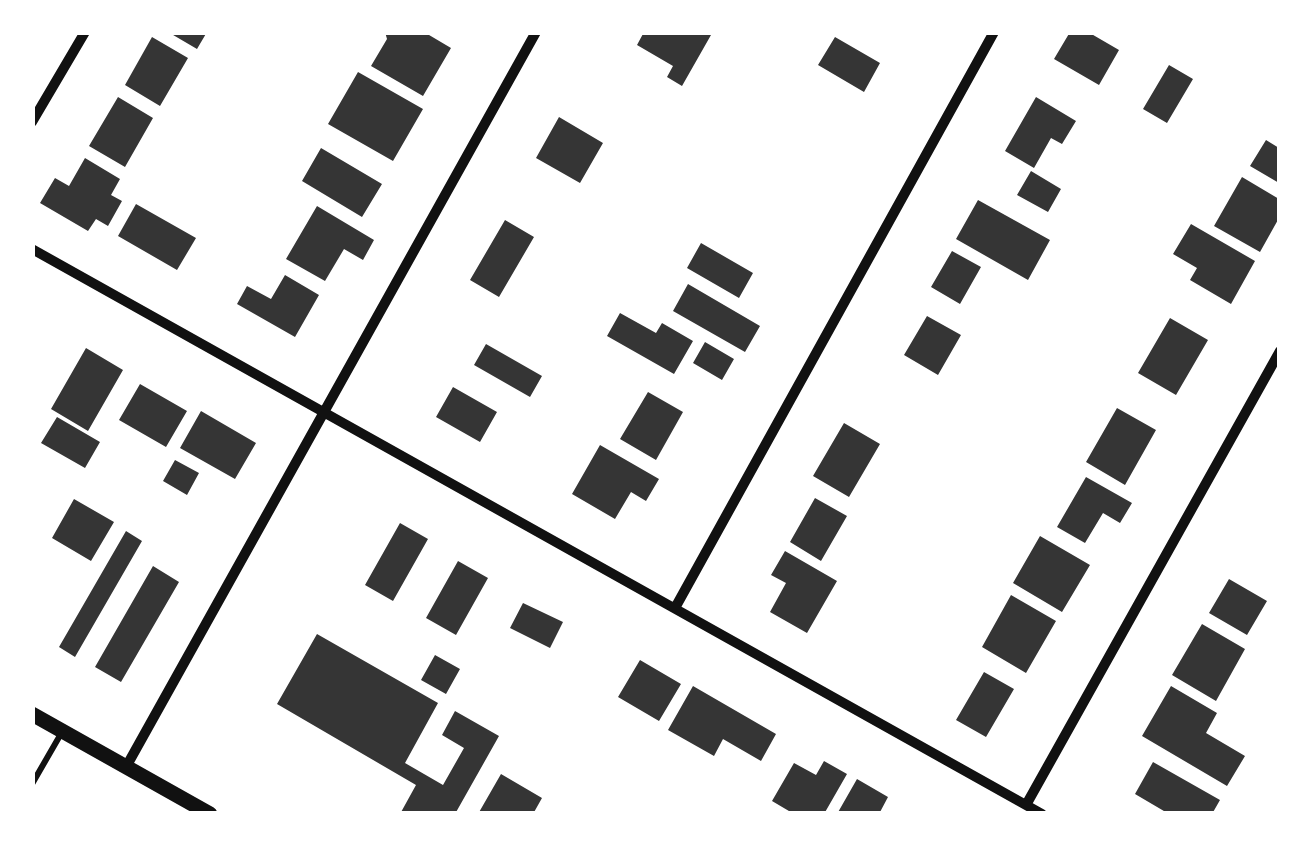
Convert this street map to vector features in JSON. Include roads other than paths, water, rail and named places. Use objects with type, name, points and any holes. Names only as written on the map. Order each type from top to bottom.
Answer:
[{"type":"street","points":[[32,122],[84,32]]},
{"type":"street","points":[[126,767],[536,32]]},
{"type":"street","points":[[674,608],[994,32]]},
{"type":"street","points":[[32,249],[1042,814]]},
{"type":"street","points":[[1026,805],[1280,352]]},
{"type":"street","points":[[32,714],[210,814]]},
{"type":"lane","points":[[32,784],[62,731]]}]
